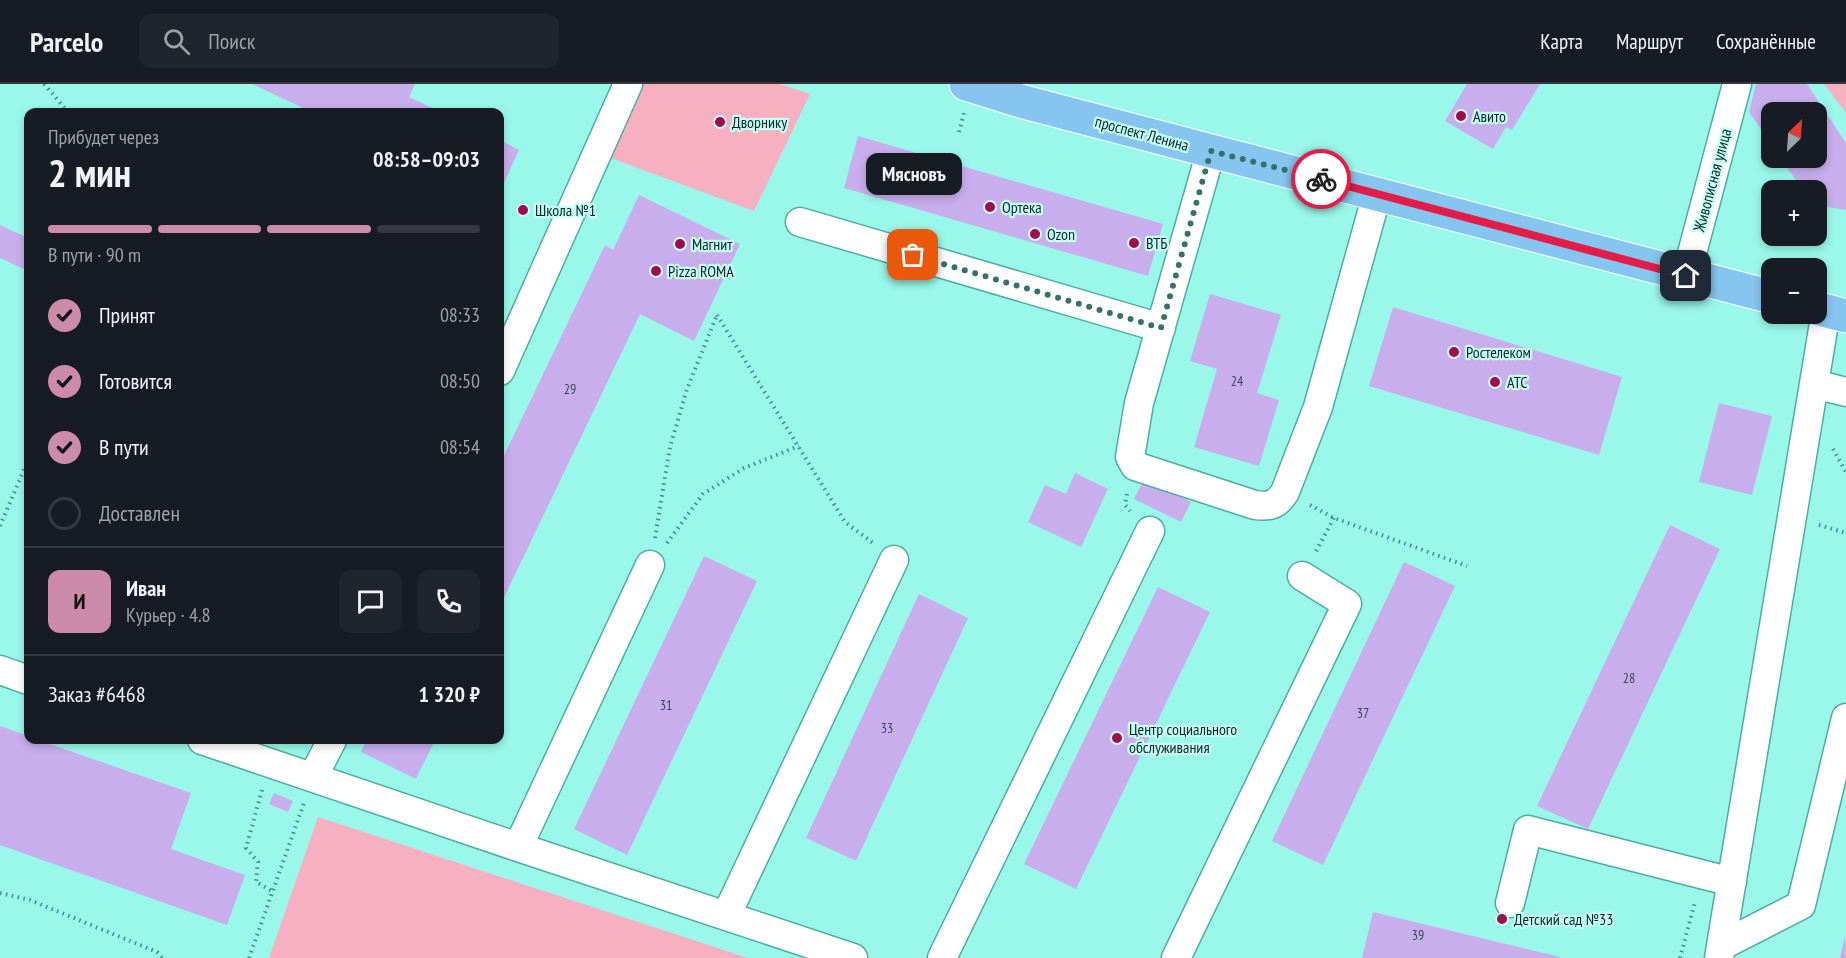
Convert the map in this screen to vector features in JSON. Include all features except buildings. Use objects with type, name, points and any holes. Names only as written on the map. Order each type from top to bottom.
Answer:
[{"type":"main road","name":"проспект Ленина","points":[[966,84],[1035,105],[1761,294]]},
{"type":"street","points":[[504,362],[628,84]]},
{"type":"street","name":"Живописная улица","points":[[1686,276],[1737,84]]},
{"type":"street","points":[[1211,151],[1139,403],[1130,457],[1135,466],[1255,505],[1266,506],[1280,501],[1286,492],[1318,407],[1377,194]]},
{"type":"street","points":[[800,222],[1161,328]]},
{"type":"street","points":[[1720,952],[1814,384],[1830,311]]},
{"type":"street","points":[[1814,384],[1846,392]]},
{"type":"street","points":[[942,958],[1150,531]]},
{"type":"street","points":[[726,916],[894,560]]},
{"type":"street","points":[[518,847],[650,565]]},
{"type":"street","points":[[1176,958],[1347,604],[1302,576]]},
{"type":"street","points":[[0,670],[24,679]]},
{"type":"street","points":[[1720,952],[1801,905],[1846,718]]},
{"type":"street","points":[[213,744],[853,958]]},
{"type":"street","points":[[313,777],[330,744]]},
{"type":"street","points":[[1510,903],[1528,830],[1732,882]]},
{"type":"path","points":[[44,84],[65,108]]},
{"type":"path","points":[[650,565],[670,447],[687,389],[717,315],[845,522],[894,560]]},
{"type":"path","points":[[650,565],[703,494],[744,468],[799,446]]},
{"type":"path","points":[[1135,466],[1125,505],[1150,531]]},
{"type":"path","points":[[0,526],[24,469]]},
{"type":"path","points":[[1286,492],[1334,518],[1467,566]]},
{"type":"path","points":[[1302,576],[1334,518]]},
{"type":"path","points":[[270,763],[246,848],[258,862],[256,882],[272,891]]},
{"type":"path","points":[[249,958],[313,777]]},
{"type":"path","points":[[0,893],[40,904],[157,952],[162,958]]},
{"type":"shaded area","points":[[638,84],[780,84],[810,94],[754,211],[605,156]]},
{"type":"shaded area","points":[[1824,84],[1846,84],[1846,113]]},
{"type":"shaded area","points":[[318,817],[748,958],[269,958]]},
{"type":"way so far","points":[[913,255],[1161,328],[1211,151],[1321,179]]},
{"type":"place","name":"Авито","points":[[1461,116]]},
{"type":"place","name":"Дворнику","points":[[720,122]]},
{"type":"place","name":"Ортека","points":[[990,207]]},
{"type":"place","name":"Школа №1","points":[[523,210]]},
{"type":"place","name":"Ozon","points":[[1035,234]]},
{"type":"place","name":"ВТБ","points":[[1134,243]]},
{"type":"place","name":"Магнит","points":[[680,244]]},
{"type":"place","name":"Мясновъ","points":[[913,255]]},
{"type":"place","name":"Pizza ROMA","points":[[656,271]]},
{"type":"place","name":"Ростелеком","points":[[1454,352]]},
{"type":"place","name":"АТС","points":[[1495,382]]},
{"type":"place","name":"Центр социального обслуживания","points":[[1117,738]]},
{"type":"place","name":"Детский сад №33","points":[[1502,919]]},
{"type":"route","points":[[1321,179],[1686,276]]}]
